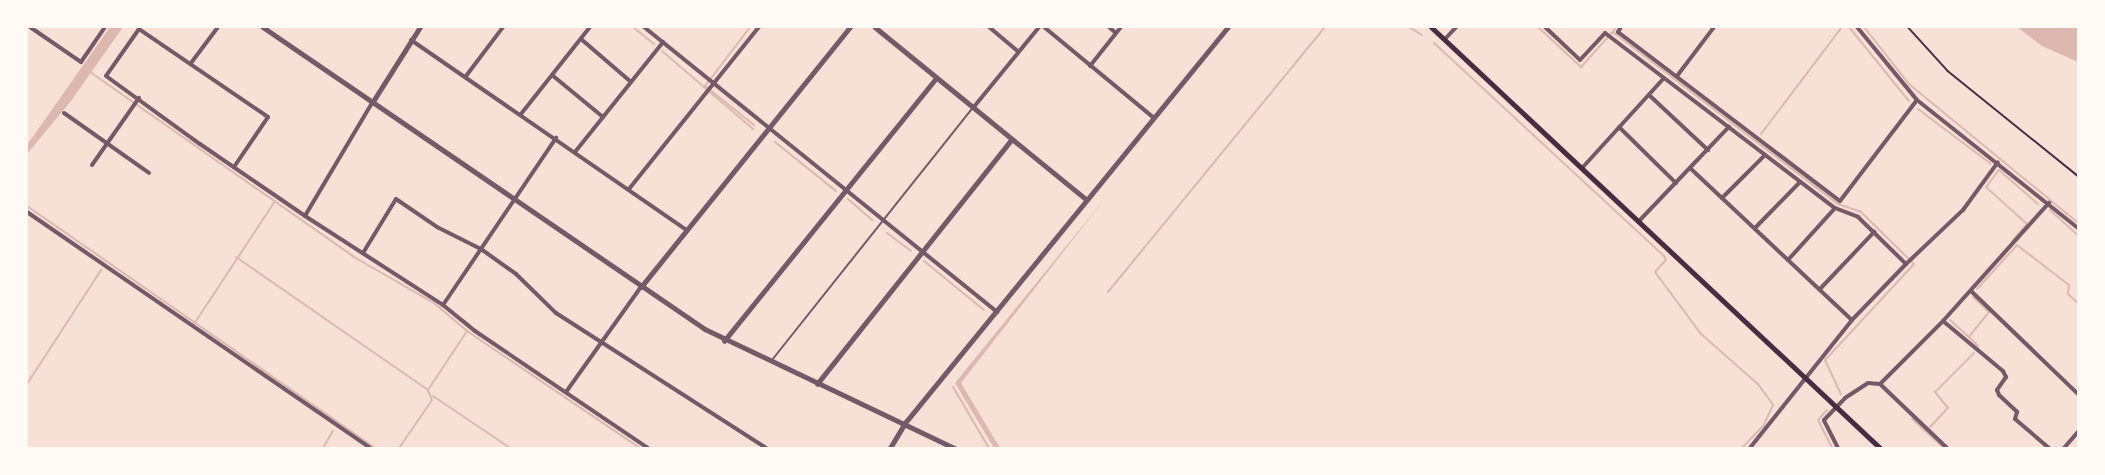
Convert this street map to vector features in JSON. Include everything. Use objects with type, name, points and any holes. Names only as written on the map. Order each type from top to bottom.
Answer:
[{"type":"main road","points":[[1431,27],[1640,220],[1880,448]]},
{"type":"street","points":[[30,27],[81,62],[105,27]]},
{"type":"street","points":[[191,63],[218,27]]},
{"type":"street","points":[[263,27],[372,104],[724,341],[956,448]]},
{"type":"street","points":[[304,216],[420,27]]},
{"type":"street","points":[[466,76],[503,27]]},
{"type":"street","points":[[521,114],[590,27]]},
{"type":"street","points":[[644,27],[997,312]]},
{"type":"street","points":[[629,189],[759,27]]},
{"type":"street","points":[[566,392],[641,287],[850,27]]},
{"type":"street","points":[[875,27],[1086,199]]},
{"type":"street","points":[[989,27],[1018,51]]},
{"type":"street","points":[[996,33],[1000,27]]},
{"type":"street","points":[[770,362],[1039,27]]},
{"type":"street","points":[[1044,27],[1154,118]]},
{"type":"street","points":[[1109,27],[1116,33]]},
{"type":"street","points":[[1090,66],[1121,27]]},
{"type":"street","points":[[890,448],[906,423],[1228,27]]},
{"type":"street","points":[[1445,39],[1456,27]]},
{"type":"street","points":[[1545,27],[1580,60],[1605,33],[1835,208],[1858,217],[1906,264]]},
{"type":"street","points":[[1621,27],[1618,32],[1840,201],[1917,100]]},
{"type":"street","points":[[1677,76],[1714,27]]},
{"type":"street","points":[[1857,27],[1917,100],[1998,162],[2078,228]]},
{"type":"street","points":[[234,167],[268,117],[139,28],[106,76],[234,167],[304,216],[443,304],[475,332],[648,448]]},
{"type":"street","points":[[581,39],[631,82]]},
{"type":"street","points":[[411,40],[686,230]]},
{"type":"street","points":[[575,152],[663,42]]},
{"type":"street","points":[[552,75],[603,117]]},
{"type":"street","points":[[724,341],[936,78]]},
{"type":"street","points":[[1583,167],[1664,78]]},
{"type":"street","points":[[1649,94],[1708,150]]},
{"type":"street","points":[[92,165],[138,99]]},
{"type":"street","points":[[64,114],[149,173]]},
{"type":"street","points":[[1619,127],[1676,183]]},
{"type":"street","points":[[1640,220],[1729,127]]},
{"type":"street","points":[[443,304],[555,138]]},
{"type":"street","points":[[817,384],[1011,140]]},
{"type":"street","points":[[1722,198],[1765,155]]},
{"type":"street","points":[[1750,448],[1852,320],[1963,210],[1998,162]]},
{"type":"street","points":[[1690,168],[1852,320]]},
{"type":"street","points":[[1755,229],[1800,182]]},
{"type":"street","points":[[363,253],[396,199],[437,227],[481,249],[516,274],[556,313],[766,448]]},
{"type":"street","points":[[1880,384],[1943,321],[2049,203]]},
{"type":"street","points":[[1788,260],[1835,208]]},
{"type":"street","points":[[27,212],[370,448]]},
{"type":"street","points":[[1820,289],[1874,232]]},
{"type":"street","points":[[1971,291],[2078,394]]},
{"type":"street","points":[[1943,321],[2003,371],[2006,377],[1997,390],[1999,395],[2017,412],[2015,419],[2049,448]]},
{"type":"street","points":[[1838,448],[1824,420],[1868,383],[1880,384],[1947,448]]},
{"type":"street","points":[[2064,448],[2078,432]]},
{"type":"path","points":[[1908,27],[1948,71],[2078,176]]},
{"type":"shaded area","points":[[110,27],[123,27],[71,101],[27,154],[27,145]]},
{"type":"shaded area","points":[[2017,27],[2078,27],[2078,62],[2042,46]]},
{"type":"shaded area","points":[[1107,196],[961,383],[1000,448],[994,448],[955,383]]},
{"type":"waterway","points":[[633,27],[654,44]]},
{"type":"waterway","points":[[750,27],[705,86],[754,125]]},
{"type":"waterway","points":[[1108,292],[1325,27]]},
{"type":"waterway","points":[[1409,27],[1422,35]]},
{"type":"waterway","points":[[1538,27],[1581,67],[1617,27]]},
{"type":"waterway","points":[[1761,134],[1842,27]]},
{"type":"waterway","points":[[1849,27],[1909,101]]},
{"type":"waterway","points":[[1864,27],[1909,84],[2078,223]]},
{"type":"waterway","points":[[1613,32],[1838,204],[1861,212],[1914,264],[1825,360],[1841,395]]},
{"type":"waterway","points":[[1434,43],[1664,256],[1666,260],[1655,272],[1701,334],[1758,384],[1773,405],[1763,426],[1742,448]]},
{"type":"waterway","points":[[662,51],[753,129]]},
{"type":"waterway","points":[[90,72],[354,257],[434,303],[467,331],[640,448]]},
{"type":"waterway","points":[[1918,109],[1991,164]]},
{"type":"waterway","points":[[775,142],[836,191]]},
{"type":"waterway","points":[[2012,241],[2027,224],[1986,187],[1999,170],[2038,204]]},
{"type":"waterway","points":[[848,199],[872,220]]},
{"type":"waterway","points":[[194,324],[275,201]]},
{"type":"waterway","points":[[27,206],[375,448]]},
{"type":"waterway","points":[[2050,210],[2078,235]]},
{"type":"waterway","points":[[887,233],[911,251]]},
{"type":"waterway","points":[[1977,289],[2017,245],[2069,285],[2068,294],[2078,303]]},
{"type":"waterway","points":[[236,257],[428,390]]},
{"type":"waterway","points":[[924,261],[984,310]]},
{"type":"waterway","points":[[27,384],[101,270]]},
{"type":"waterway","points":[[1973,297],[1989,312],[1969,337],[1978,346]]},
{"type":"waterway","points":[[1950,320],[1969,337]]},
{"type":"waterway","points":[[399,448],[432,400],[428,390],[467,331]]},
{"type":"waterway","points":[[1930,427],[1948,408],[1935,392],[1974,353]]},
{"type":"waterway","points":[[953,387],[989,448]]},
{"type":"waterway","points":[[433,396],[510,448]]},
{"type":"waterway","points":[[1827,410],[1818,420],[1832,448]]},
{"type":"waterway","points":[[1912,419],[1944,448]]},
{"type":"waterway","points":[[323,448],[333,431]]}]
